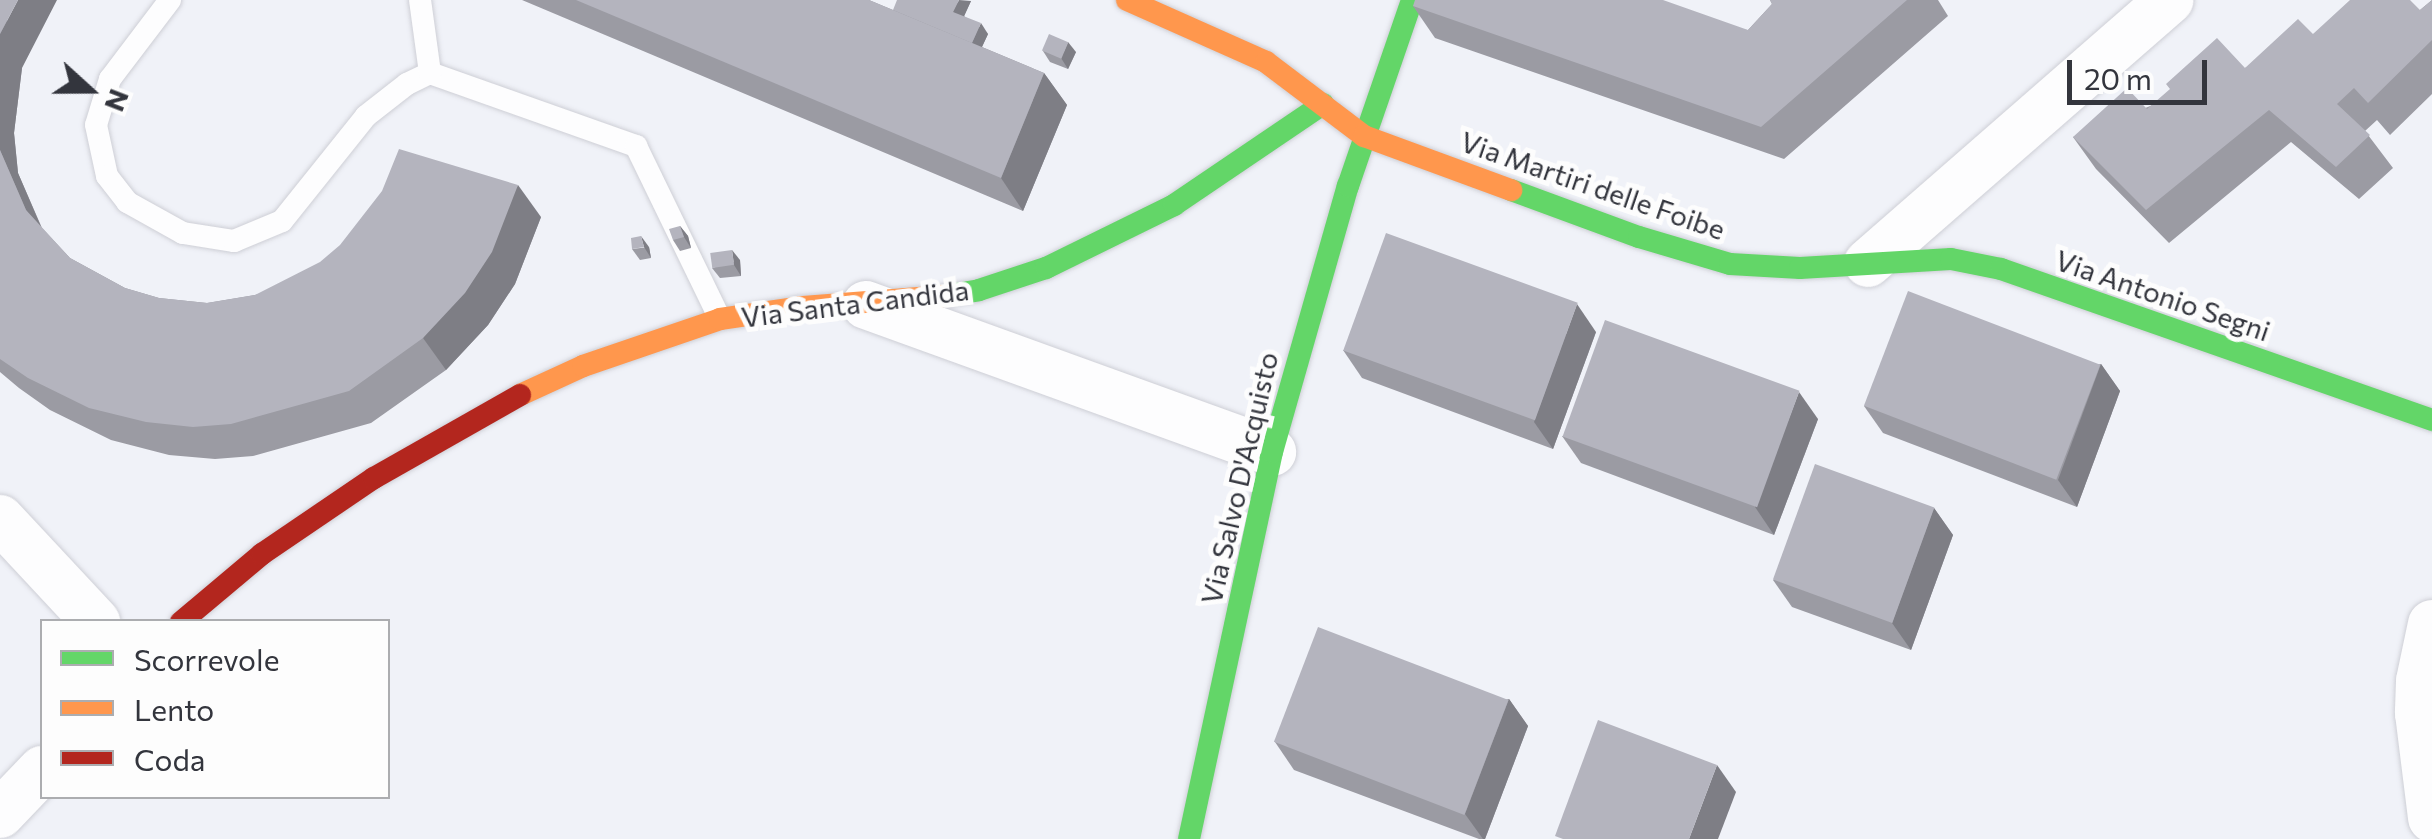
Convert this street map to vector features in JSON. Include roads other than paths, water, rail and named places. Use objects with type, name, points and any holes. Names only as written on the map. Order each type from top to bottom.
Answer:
[{"type":"street","name":"Via Martiri delle Foibe","points":[[1127,0],[1266,62],[1364,136],[1639,236],[1730,264],[1800,268],[1868,263]]},
{"type":"street","name":"Via Salvo D'Acquisto","points":[[1190,839],[1272,452],[1364,136],[1412,0]]},
{"type":"street","points":[[1868,263],[2170,0]]},
{"type":"street","name":"Via Santa Candida","points":[[185,619],[262,554],[488,410],[583,366],[720,319],[913,301],[980,290],[1046,268],[1174,205],[1323,104]]},
{"type":"street","name":"Via Antonio Segni","points":[[1868,263],[1951,259],[2001,270],[2432,420]]},
{"type":"street","points":[[862,303],[1272,452]]},
{"type":"street","points":[[0,519],[93,619]]},
{"type":"street","points":[[2432,624],[2420,681],[2419,713],[2432,818]]},
{"type":"street","points":[[0,814],[40,772]]},
{"type":"lane","points":[[170,0],[110,80],[96,125],[107,176],[127,202],[183,233],[234,241],[282,221],[366,116],[407,84],[430,72],[636,146],[720,319]]},
{"type":"lane","points":[[420,0],[430,72]]}]
